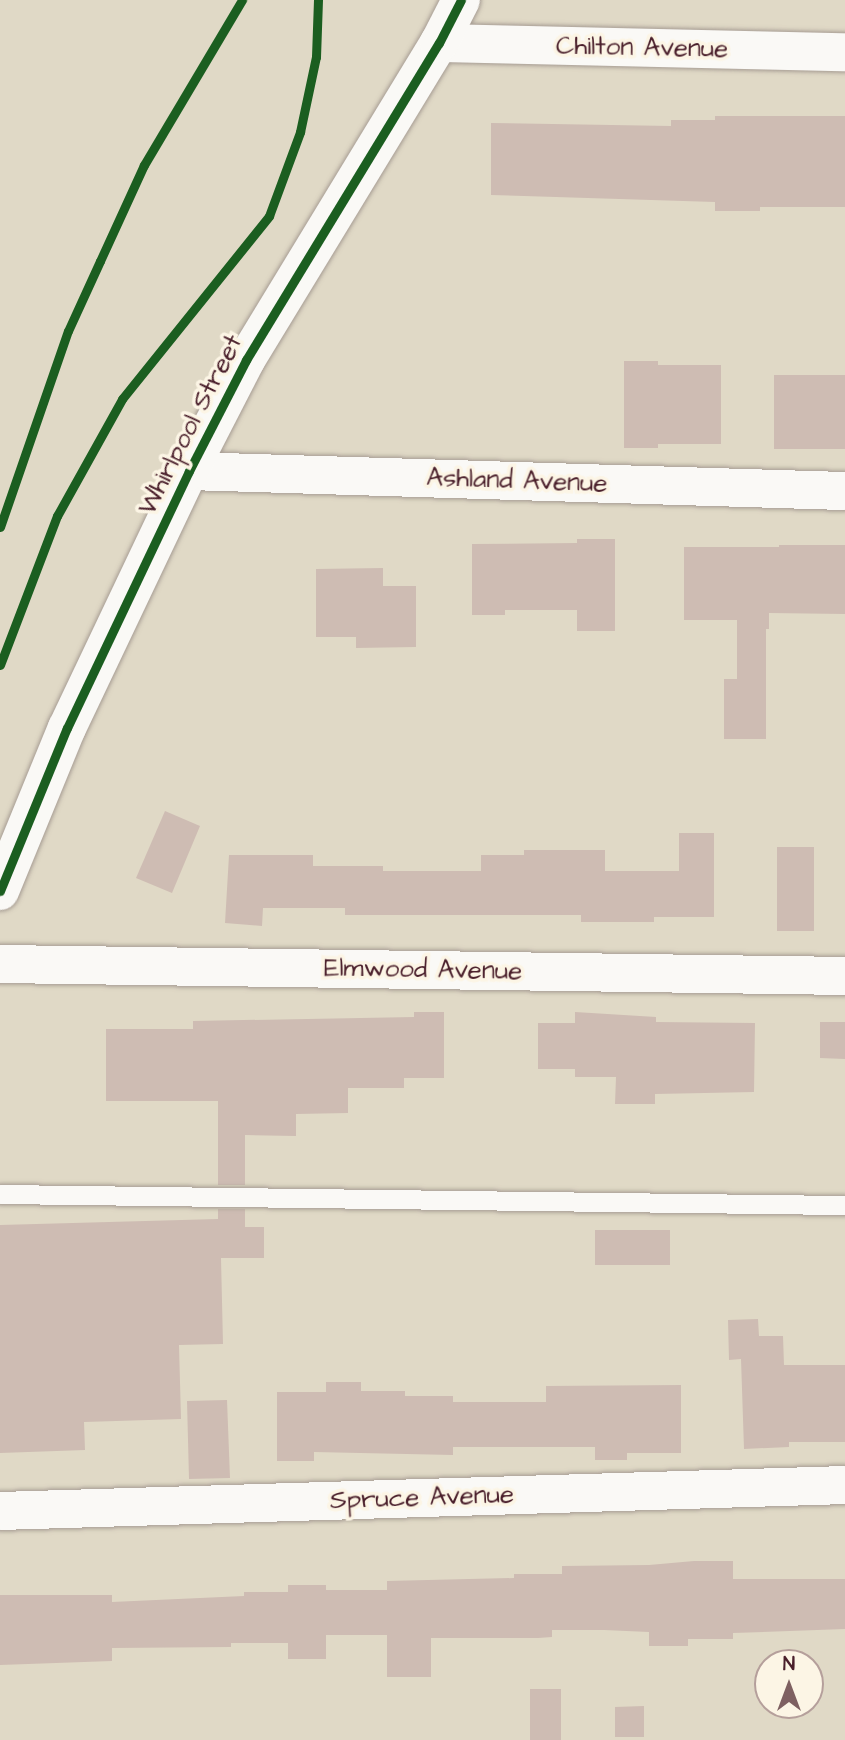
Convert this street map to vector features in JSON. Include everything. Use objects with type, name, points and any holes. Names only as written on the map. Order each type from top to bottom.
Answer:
[{"type":"street","name":"Whirlpool Street","points":[[0,891],[67,728],[189,471],[246,360],[439,43],[461,0]]},
{"type":"street","name":"Chilton Avenue","points":[[439,43],[845,52]]},
{"type":"street","name":"Ashland Avenue","points":[[189,471],[845,491]]},
{"type":"street","name":"Elmwood Avenue","points":[[0,964],[845,976]]},
{"type":"street","name":"Spruce Avenue","points":[[0,1511],[845,1485]]},
{"type":"lane","points":[[0,1194],[845,1205]]},
{"type":"building","points":[[715,116],[845,116],[845,207],[760,207],[760,211],[715,211],[715,202],[491,195],[491,123],[671,126],[671,120],[715,120]]},
{"type":"building","points":[[624,361],[658,361],[658,365],[721,365],[721,444],[658,444],[658,448],[624,448]]},
{"type":"building","points":[[774,375],[845,375],[845,449],[774,449]]},
{"type":"building","points":[[577,539],[615,539],[615,631],[577,631],[577,610],[505,610],[505,615],[472,615],[472,544],[577,543]]},
{"type":"building","points":[[845,545],[845,614],[769,613],[769,629],[766,629],[766,739],[724,739],[724,679],[737,679],[737,620],[684,620],[684,547]]},
{"type":"building","points":[[383,568],[383,586],[416,586],[416,647],[356,648],[356,637],[316,637],[316,569]]},
{"type":"building","points":[[165,811],[200,826],[172,893],[136,878]]},
{"type":"building","points":[[679,833],[714,833],[714,917],[654,917],[654,922],[581,922],[581,915],[345,915],[345,908],[263,908],[262,926],[225,923],[229,855],[313,855],[313,866],[383,866],[383,871],[481,871],[481,855],[524,855],[524,850],[605,850],[605,871],[679,871]]},
{"type":"building","points":[[777,847],[814,847],[814,931],[777,931]]},
{"type":"building","points":[[414,1012],[444,1012],[444,1078],[404,1078],[404,1088],[348,1088],[348,1113],[296,1114],[296,1136],[245,1135],[245,1185],[218,1185],[218,1101],[106,1101],[106,1029],[193,1029],[193,1021],[414,1017]]},
{"type":"building","points":[[575,1012],[656,1017],[656,1022],[755,1023],[754,1092],[655,1094],[655,1104],[615,1104],[616,1077],[575,1077],[575,1069],[538,1069],[538,1023],[575,1023]]},
{"type":"building","points":[[820,1022],[845,1022],[845,1059],[820,1058]]},
{"type":"building","points":[[218,1209],[245,1209],[245,1227],[264,1227],[264,1258],[221,1258],[223,1344],[179,1345],[181,1419],[84,1422],[85,1450],[0,1453],[0,1225],[218,1219]]},
{"type":"building","points":[[595,1230],[670,1230],[670,1265],[595,1265]]},
{"type":"building","points":[[758,1319],[759,1336],[783,1336],[784,1365],[845,1365],[845,1442],[789,1442],[789,1447],[744,1449],[741,1359],[729,1360],[728,1320]]},
{"type":"building","points":[[326,1382],[361,1382],[361,1391],[405,1391],[405,1396],[453,1396],[453,1402],[546,1402],[546,1386],[681,1385],[681,1453],[627,1453],[627,1460],[595,1460],[595,1447],[453,1447],[453,1455],[314,1452],[314,1461],[277,1461],[277,1392],[326,1392]]},
{"type":"building","points":[[227,1400],[230,1478],[189,1479],[187,1401]]},
{"type":"building","points":[[733,1561],[733,1579],[845,1579],[845,1629],[733,1633],[733,1639],[688,1639],[688,1646],[649,1646],[649,1632],[604,1630],[552,1630],[552,1637],[538,1638],[431,1638],[431,1677],[387,1677],[387,1635],[326,1635],[326,1659],[288,1659],[288,1643],[231,1643],[231,1647],[112,1648],[112,1661],[0,1665],[0,1595],[112,1595],[112,1602],[244,1596],[244,1592],[288,1592],[288,1585],[326,1585],[326,1590],[387,1590],[387,1581],[514,1578],[514,1574],[562,1574],[562,1566],[649,1565]]},
{"type":"building","points":[[530,1689],[561,1689],[561,1740],[530,1740]]},
{"type":"building","points":[[644,1706],[644,1737],[615,1737],[615,1707]]},
{"type":"cycle path","points":[[0,527],[68,331],[144,165],[242,0]]},
{"type":"cycle path","points":[[0,665],[57,516],[122,399],[269,216],[300,132],[316,57],[318,0]]},
{"type":"cycle path","points":[[0,891],[67,728],[189,471],[246,360],[439,43],[461,0]]}]
